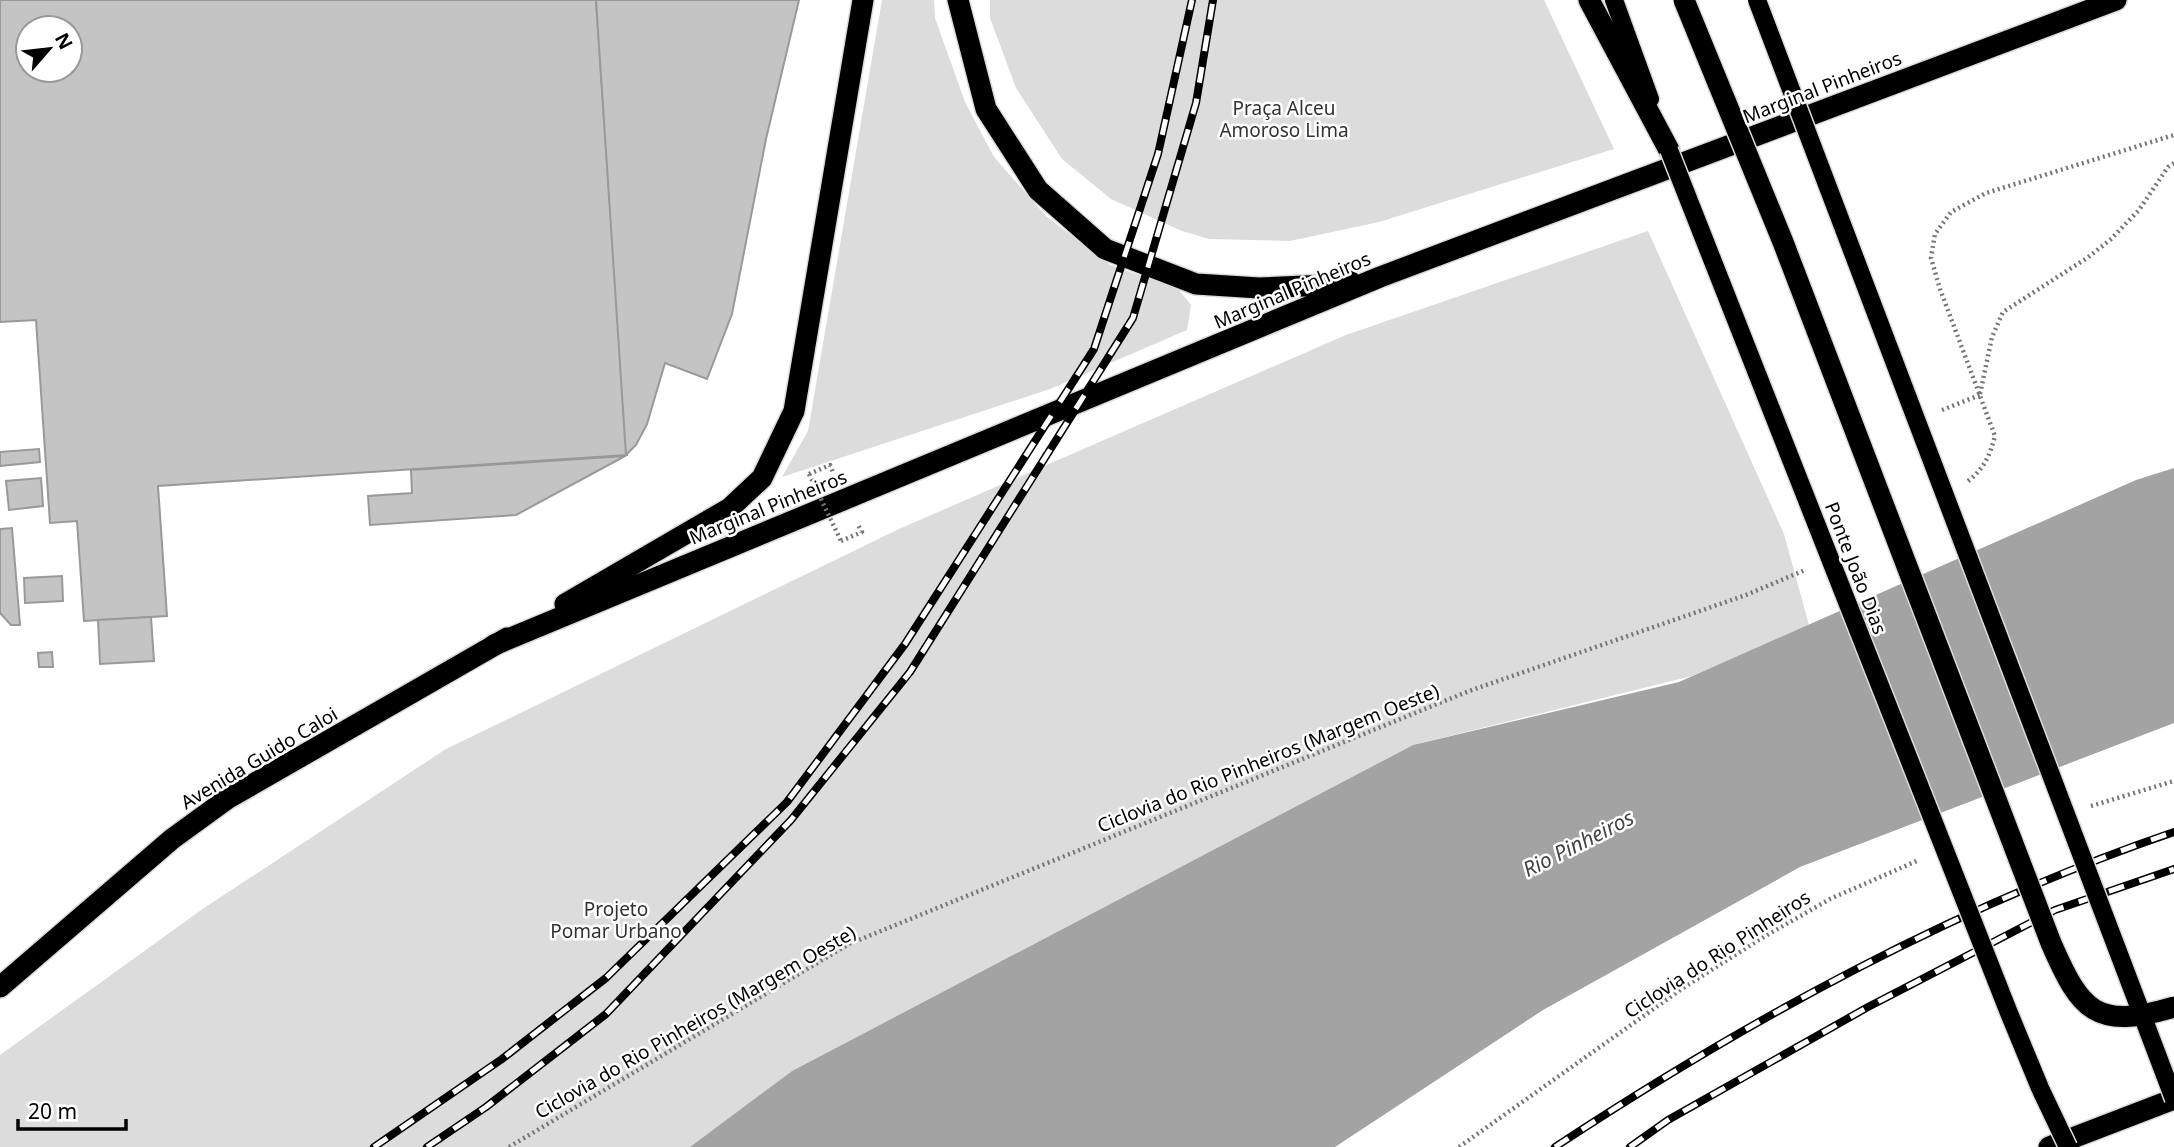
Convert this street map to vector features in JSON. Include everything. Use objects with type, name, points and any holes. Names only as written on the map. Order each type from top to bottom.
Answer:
[{"type":"highway","points":[[494,645],[730,508],[762,478],[794,411],[863,0]]},
{"type":"highway","points":[[958,0],[986,109],[1038,190],[1105,249],[1196,284],[1259,288],[1327,285],[1380,277]]},
{"type":"highway","points":[[1684,0],[1788,255],[2050,943],[2065,975],[2080,999],[2092,1009],[2113,1017],[2147,1015],[2174,1007]]},
{"type":"highway","name":"Marginal Pinheiros","points":[[494,645],[1380,277],[2094,6],[2116,0]]},
{"type":"highway","points":[[1594,10],[1669,150]]},
{"type":"highway","name":"Avenida Guido Caloi","points":[[0,987],[172,839],[227,799],[494,645]]},
{"type":"highway","points":[[2049,1147],[2174,1099]]},
{"type":"main road","name":"Ponte João Dias","points":[[1614,0],[1669,150],[2009,1013],[2068,1147]]},
{"type":"main road","points":[[1757,0],[2174,1099]]},
{"type":"path","points":[[1959,489],[1977,474],[1989,457],[1995,436],[1940,289],[1931,258],[1935,234],[1951,212],[1986,193],[2174,135]]},
{"type":"path","points":[[1980,395],[1992,337],[2003,312],[2027,299],[2110,240],[2139,210],[2168,167],[2174,163]]},
{"type":"path","points":[[830,465],[809,474],[841,541],[862,532]]},
{"type":"path","name":"Ciclovia do Rio Pinheiros (Margem Oeste)","points":[[509,1147],[849,944],[1469,691],[1746,595],[1810,568]]},
{"type":"path","points":[[2083,808],[2174,781]]},
{"type":"path","name":"Ciclovia do Rio Pinheiros","points":[[1459,1147],[1683,988],[1762,938],[1830,899],[1931,855]]},
{"type":"green space","points":[[882,0],[934,0],[935,18],[965,102],[994,157],[1046,216],[1110,265],[1178,289],[1191,305],[1187,330],[1050,389],[782,477],[808,431]]},
{"type":"green space","name":"Praça Alceu Amoroso Lima","points":[[990,0],[1544,0],[1614,149],[1379,222],[1290,241],[1209,239],[1182,231],[1111,199],[1062,159],[1016,88],[990,18]]},
{"type":"green space","name":"Projeto Pomar Urbano","points":[[1648,231],[1784,534],[1809,625],[1692,676],[1413,745],[792,1071],[690,1147],[0,1147],[0,1055],[204,908],[446,749],[899,529],[1346,335]]},
{"type":"water","name":"Rio Pinheiros","points":[[2174,468],[2174,723],[1800,867],[1543,1010],[1335,1147],[690,1147],[792,1071],[1413,745],[1679,682],[2136,480]]},
{"type":"building","points":[[0,0],[596,0],[627,455],[158,486],[167,616],[84,621],[77,521],[50,523],[36,320],[0,322]]},
{"type":"building","points":[[596,0],[799,0],[766,139],[732,314],[707,379],[665,363],[647,424],[636,445],[626,455]]},
{"type":"building","points":[[39,449],[40,462],[0,466],[0,452]]},
{"type":"building","points":[[625,456],[516,515],[370,525],[368,496],[412,493],[411,470]]},
{"type":"building","points":[[41,478],[43,506],[9,510],[6,481]]},
{"type":"building","points":[[12,528],[20,625],[11,625],[0,613],[0,529]]},
{"type":"building","points":[[62,576],[63,601],[25,603],[24,578]]},
{"type":"building","points":[[151,617],[154,661],[100,664],[98,620]]},
{"type":"building","points":[[52,652],[53,667],[39,667],[38,653]]},
{"type":"railway","points":[[374,1147],[502,1059],[606,978],[787,802],[905,644],[1094,349],[1158,154],[1192,0]]},
{"type":"railway","points":[[427,1147],[486,1107],[606,1014],[791,820],[910,672],[1133,318],[1196,103],[1213,0]]},
{"type":"railway","points":[[1555,1147],[1702,1055],[1854,970],[2012,895],[2174,832]]},
{"type":"railway","points":[[1630,1147],[1668,1120],[1868,1007],[2055,910],[2174,869]]}]
